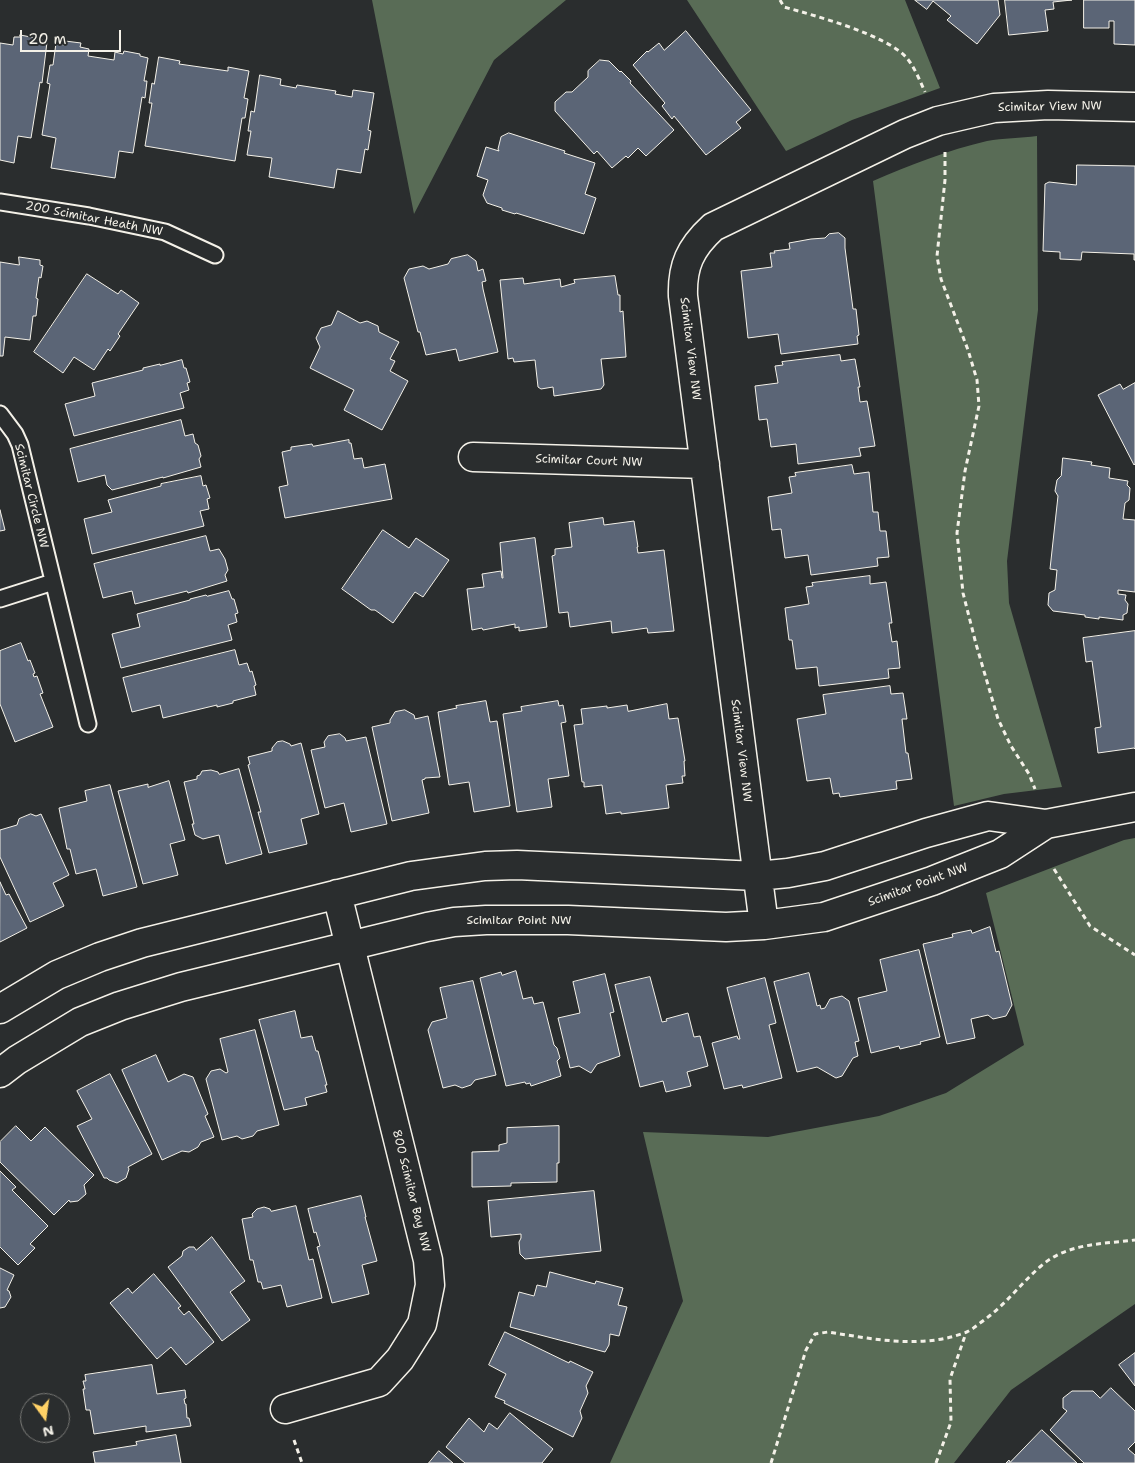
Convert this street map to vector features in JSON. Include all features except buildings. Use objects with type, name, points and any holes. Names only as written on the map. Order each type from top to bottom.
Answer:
[{"type":"street","name":"Scimitar View NW","points":[[764,925],[682,296],[682,281],[686,264],[694,248],[713,226],[905,134],[938,121],[994,108],[1048,105],[1135,107]]},
{"type":"street","name":"Scimitar Court NW","points":[[473,456],[705,464]]},
{"type":"street","name":"Scimitar Point NW","points":[[0,1009],[57,975],[100,957],[142,943],[411,876],[486,866],[518,865],[757,876],[788,873],[825,866],[926,833],[988,816],[1046,824],[1135,807]]},
{"type":"street","name":"Scimitar Point NW","points":[[0,1073],[17,1060],[80,1022],[120,1006],[181,987],[427,927],[454,922],[568,920],[726,927],[764,925],[824,917],[932,881],[1000,854],[1046,824]]},
{"type":"street","name":"800 Scimitar Bay NW","points":[[285,1409],[379,1382],[400,1359],[422,1324],[430,1285],[428,1260],[337,894]]},
{"type":"lane","name":"200 Scimitar Heath NW","points":[[0,202],[89,216],[165,232],[215,255]]},
{"type":"lane","name":"Scimitar Circle NW","points":[[0,414],[15,434],[20,445],[88,724]]},
{"type":"lane","points":[[0,600],[53,582]]},
{"type":"path","points":[[780,0],[784,7],[885,42],[907,58],[925,92]]},
{"type":"path","points":[[945,152],[945,180],[937,256],[941,279],[968,350],[977,380],[979,406],[965,471],[957,533],[963,593],[998,719],[1011,746],[1029,774],[1034,789]]},
{"type":"path","points":[[1054,869],[1090,926],[1135,955]]},
{"type":"path","points":[[771,1463],[806,1350],[815,1334],[828,1332],[911,1342],[945,1339],[966,1333],[997,1312],[1042,1265],[1061,1253],[1080,1246],[1135,1240]]},
{"type":"path","points":[[936,1463],[951,1422],[950,1380],[966,1333]]},
{"type":"green space","points":[[372,0],[566,0],[494,60],[414,214]]},
{"type":"green space","points":[[687,0],[905,0],[940,88],[852,120],[786,151]]},
{"type":"green space","points":[[1037,136],[1038,310],[1007,561],[1009,603],[1062,787],[1004,794],[954,806],[873,181],[929,158],[972,145],[993,140]]},
{"type":"green space","points":[[1135,838],[1135,1304],[1011,1390],[954,1463],[610,1463],[683,1301],[643,1132],[768,1137],[879,1116],[946,1093],[1024,1045],[986,893],[1124,840]]}]
